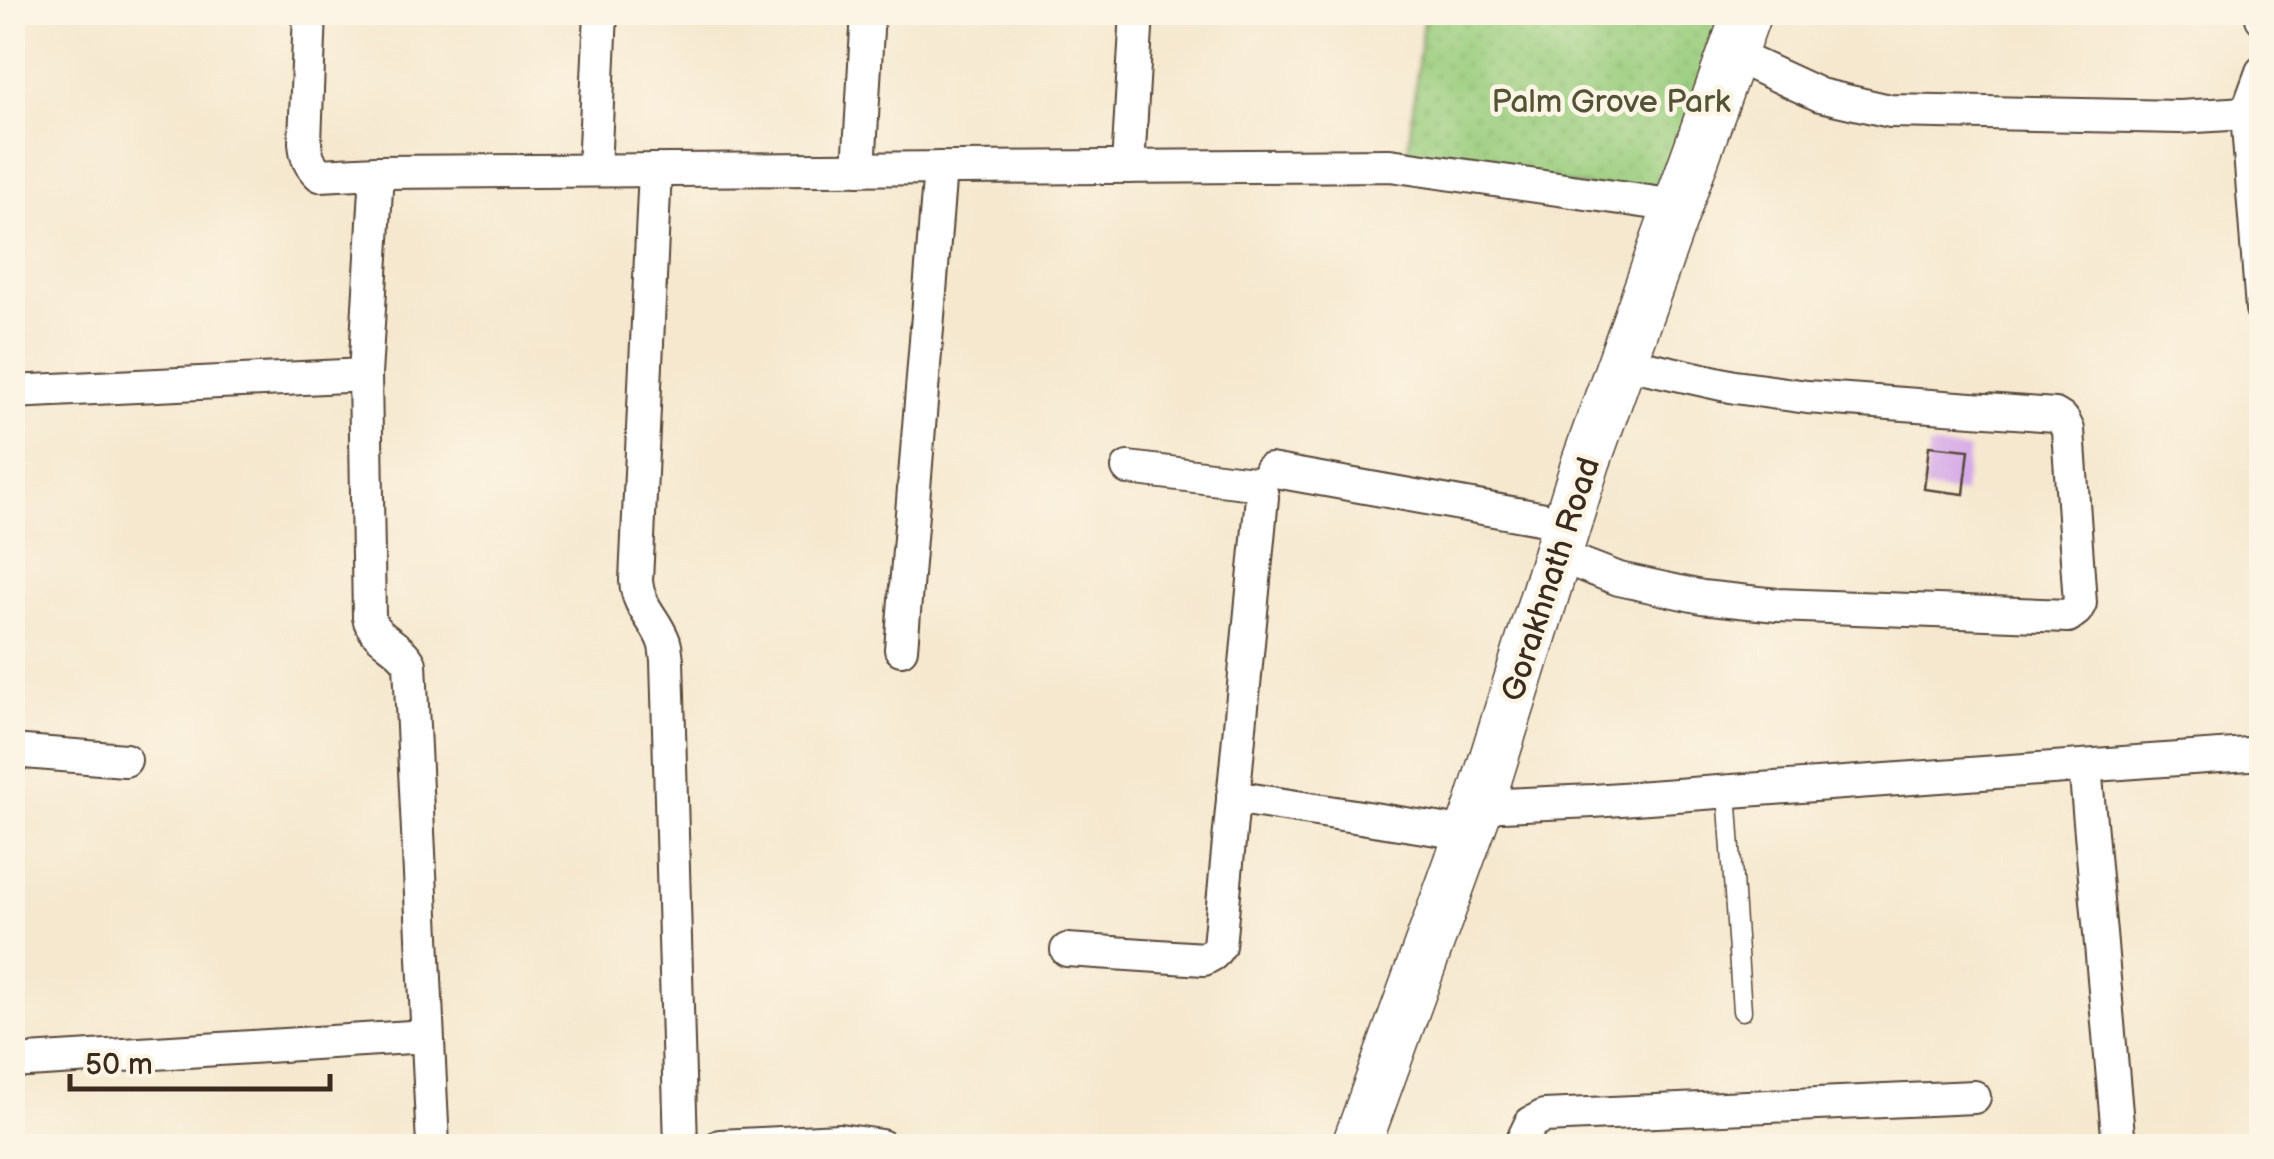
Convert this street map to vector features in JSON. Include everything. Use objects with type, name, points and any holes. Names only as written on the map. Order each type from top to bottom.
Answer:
[{"type":"main road","name":"Gorakhnath Road","points":[[1356,1146],[1474,820],[1562,539],[1739,34]]},
{"type":"street","points":[[310,12],[304,142],[306,155],[320,175],[1390,165],[1677,206]]},
{"type":"street","points":[[594,170],[601,12]]},
{"type":"street","points":[[859,168],[868,12]]},
{"type":"street","points":[[1128,167],[1136,12]]},
{"type":"street","points":[[1739,34],[1820,95],[1890,111],[2180,117],[2254,112]]},
{"type":"street","points":[[2262,72],[2254,112],[2262,309]]},
{"type":"street","points":[[900,649],[940,168]]},
{"type":"street","points":[[655,170],[636,581],[642,608],[664,640],[667,660],[681,1146]]},
{"type":"street","points":[[377,172],[365,375],[369,617],[375,632],[402,652],[410,664],[432,1146]]},
{"type":"street","points":[[1270,470],[1562,539],[1619,578],[1702,598],[2068,616],[2080,603],[2068,430],[2055,415],[1807,397],[1622,362]]},
{"type":"street","points":[[12,392],[365,375]]},
{"type":"street","points":[[1067,950],[1204,959],[1219,946],[1262,497],[1260,488],[1253,483],[1128,468]]},
{"type":"street","points":[[12,751],[125,760]]},
{"type":"street","points":[[1233,797],[1474,820],[1727,792],[2262,754]]},
{"type":"street","points":[[2086,766],[2120,1146]]},
{"type":"street","points":[[12,1062],[428,1036]]},
{"type":"street","points":[[1520,1146],[1530,1123],[1544,1116],[1974,1098]]},
{"type":"street","points":[[735,1146],[838,1140],[881,1146]]},
{"type":"lane","points":[[1727,792],[1742,1011]]},
{"type":"green space","name":"Palm Grove Park","points":[[1424,13],[1742,13],[1674,200],[1407,159]]},
{"type":"green space","points":[[1245,1136],[1315,1146],[1078,1146],[1078,1145]]},
{"type":"building","points":[[1929,446],[1969,450],[1964,494],[1924,489]]}]
